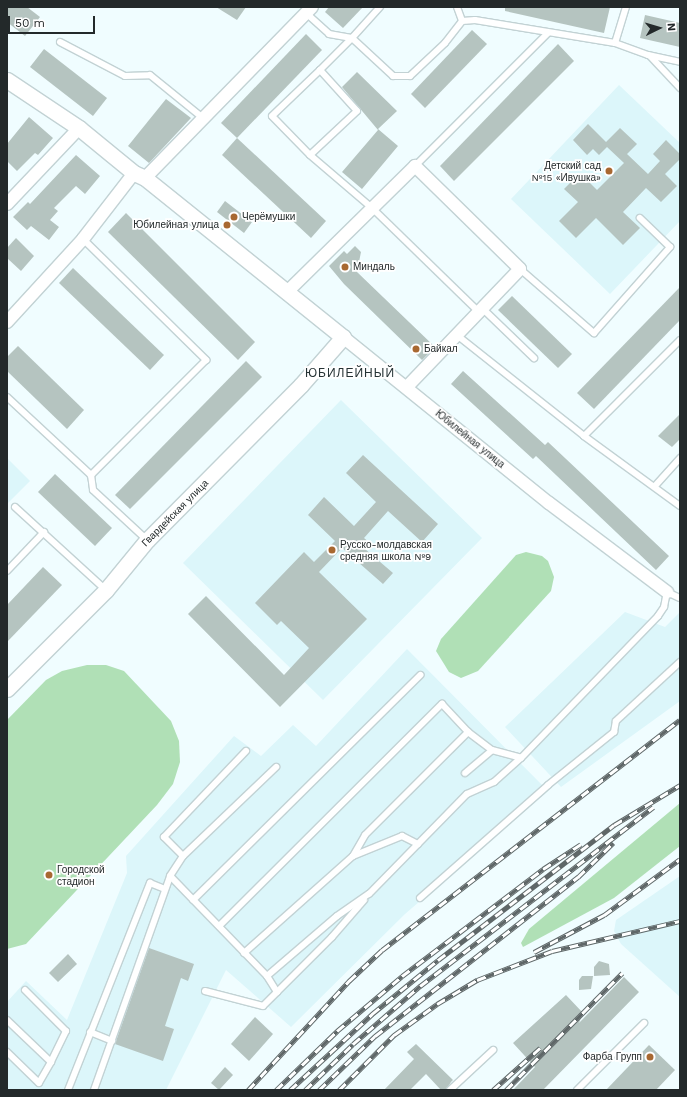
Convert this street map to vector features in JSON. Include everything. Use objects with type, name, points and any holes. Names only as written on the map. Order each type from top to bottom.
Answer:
[{"type":"street","points":[[7,322],[140,175],[203,118],[309,10]]},
{"type":"street","name":"Юбилейная улица","points":[[7,80],[79,128],[140,175],[407,387],[549,503],[667,592]]},
{"type":"street","points":[[7,204],[79,128]]},
{"type":"street","points":[[287,292],[415,166],[520,269],[458,336],[407,387]]},
{"type":"street","name":"Гвардейская улица","points":[[7,688],[106,590],[147,540],[301,385],[343,337]]},
{"type":"lane","points":[[380,7],[352,38],[272,116],[310,155],[372,208],[481,311],[534,358]]},
{"type":"lane","points":[[457,7],[462,21]]},
{"type":"lane","points":[[615,43],[626,7]]},
{"type":"lane","points":[[309,10],[328,34],[352,38],[392,76],[410,76],[445,43],[462,21],[475,20],[615,43],[648,55],[680,62]]},
{"type":"lane","points":[[415,166],[548,33]]},
{"type":"lane","points":[[60,42],[125,76],[150,75],[203,118]]},
{"type":"lane","points":[[648,55],[680,88]]},
{"type":"lane","points":[[310,155],[357,111],[320,70]]},
{"type":"lane","points":[[520,269],[594,333],[670,247],[640,218]]},
{"type":"lane","points":[[83,239],[206,360],[91,475]]},
{"type":"lane","points":[[458,336],[584,436],[680,506]]},
{"type":"lane","points":[[584,436],[680,340]]},
{"type":"lane","points":[[7,397],[91,475],[93,490],[147,540]]},
{"type":"lane","points":[[654,486],[680,458]]},
{"type":"lane","points":[[15,506],[106,590]]},
{"type":"lane","points":[[7,571],[44,532]]},
{"type":"lane","points":[[205,991],[263,1006],[332,937],[369,894],[468,794],[494,782],[521,758],[658,616],[664,607],[667,592],[680,598]]},
{"type":"lane","points":[[420,898],[548,785],[614,732],[616,721],[680,662]]},
{"type":"lane","points":[[194,900],[420,675]]},
{"type":"lane","points":[[219,926],[442,704],[468,732],[492,750],[521,758]]},
{"type":"lane","points":[[244,953],[353,856],[365,835],[468,732]]},
{"type":"lane","points":[[465,773],[492,750]]},
{"type":"lane","points":[[184,856],[164,837],[246,751]]},
{"type":"lane","points":[[94,1090],[170,876],[184,856],[276,767]]},
{"type":"lane","points":[[353,856],[402,836],[418,844]]},
{"type":"lane","points":[[170,876],[267,976],[277,992]]},
{"type":"lane","points":[[68,1090],[150,883],[165,889]]},
{"type":"lane","points":[[267,976],[337,916],[369,894]]},
{"type":"lane","points":[[7,1052],[39,1083],[66,1031],[25,990]]},
{"type":"lane","points":[[7,1020],[51,1062]]},
{"type":"lane","points":[[577,1090],[644,1023]]},
{"type":"lane","points":[[90,1032],[112,1041]]},
{"type":"lane","points":[[450,1090],[493,1050]]},
{"type":"shaded area","name":"Детский сад №15 «Ивушка»","points":[[619,85],[680,143],[680,221],[610,294],[511,199]]},
{"type":"shaded area","name":"Русско-молдавская средняя школа №9","points":[[341,400],[482,538],[323,700],[183,563]]},
{"type":"shaded area","points":[[7,458],[30,481],[7,504]]},
{"type":"shaded area","points":[[625,612],[665,627],[680,612],[680,701],[561,787],[505,727]]},
{"type":"shaded area","points":[[407,649],[548,791],[405,914],[291,1027],[226,970],[166,1090],[7,1090],[7,1002],[26,981],[67,1020],[127,873],[126,856],[234,736],[261,756],[293,725],[316,746]]},
{"type":"shaded area","points":[[680,876],[680,997],[621,944],[614,931],[616,920]]},
{"type":"green space","points":[[526,552],[542,556],[548,561],[554,577],[551,591],[478,671],[461,678],[449,672],[436,651],[441,639],[516,555]]},
{"type":"green space","name":"Городской стадион","points":[[87,665],[106,665],[124,671],[171,721],[179,741],[180,762],[173,784],[157,805],[26,944],[7,949],[7,720],[46,680],[62,671]]},
{"type":"green space","points":[[680,803],[680,846],[614,898],[523,947],[521,943],[529,929]]},
{"type":"building","points":[[7,7],[27,7],[40,17],[25,36],[7,22]]},
{"type":"building","points":[[216,7],[246,7],[237,20]]},
{"type":"building","points":[[329,7],[363,7],[343,28],[325,12]]},
{"type":"building","points":[[505,7],[610,7],[604,33],[505,11]]},
{"type":"building","points":[[645,15],[680,23],[680,47],[640,38]]},
{"type":"building","points":[[472,30],[487,44],[425,108],[411,94]]},
{"type":"building","points":[[306,34],[322,50],[237,138],[221,123]]},
{"type":"building","points":[[558,44],[574,61],[454,181],[440,166]]},
{"type":"building","points":[[44,49],[107,98],[93,116],[30,67]]},
{"type":"building","points":[[357,72],[397,111],[378,129],[398,146],[362,189],[342,172],[378,130],[342,87]]},
{"type":"building","points":[[166,99],[191,118],[149,163],[128,146]]},
{"type":"building","points":[[29,117],[53,138],[38,155],[35,153],[17,171],[7,161],[7,144]]},
{"type":"building","points":[[588,124],[606,142],[620,128],[637,144],[627,154],[648,174],[660,161],[653,154],[666,140],[680,154],[680,159],[665,174],[677,186],[661,202],[646,188],[623,212],[640,228],[623,245],[596,218],[576,238],[559,221],[578,202],[564,189],[580,173],[597,190],[624,163],[607,147],[599,155],[593,149],[587,155],[573,140]]},
{"type":"building","points":[[237,138],[326,221],[311,238],[222,155]]},
{"type":"building","points":[[76,155],[100,176],[85,194],[76,186],[54,208],[58,211],[50,220],[59,227],[49,240],[31,226],[27,230],[13,217],[28,202],[30,204]]},
{"type":"building","name":"Черёмушки","points":[[225,201],[252,222],[244,233],[217,212]]},
{"type":"building","points":[[126,213],[255,342],[238,360],[108,232]]},
{"type":"building","points":[[16,238],[34,256],[21,271],[7,258],[7,248]]},
{"type":"building","points":[[355,246],[361,252],[357,272],[435,347],[422,360],[344,284],[329,266],[344,251],[347,254]]},
{"type":"building","points":[[73,268],[164,355],[150,370],[59,283]]},
{"type":"building","points":[[680,287],[680,320],[594,409],[577,393]]},
{"type":"building","points":[[512,296],[572,354],[558,368],[498,310]]},
{"type":"building","points":[[18,346],[84,410],[67,429],[7,371],[7,357]]},
{"type":"building","points":[[246,361],[262,377],[130,509],[115,495]]},
{"type":"building","points":[[463,371],[545,445],[548,442],[669,556],[656,570],[536,456],[533,459],[451,384]]},
{"type":"building","points":[[680,414],[680,439],[672,447],[658,436]]},
{"type":"building","points":[[363,455],[438,524],[422,542],[388,511],[364,538],[370,543],[365,549],[393,573],[383,584],[342,548],[319,572],[367,619],[280,707],[188,614],[206,596],[284,675],[309,648],[281,621],[277,625],[255,603],[304,552],[314,562],[335,541],[308,515],[324,497],[354,526],[376,502],[346,473]]},
{"type":"building","points":[[55,474],[112,528],[95,546],[38,492]]},
{"type":"building","points":[[43,567],[62,585],[7,642],[7,605]]},
{"type":"building","points":[[149,948],[194,964],[188,981],[181,978],[165,1026],[174,1029],[163,1061],[115,1044]]},
{"type":"building","points":[[68,954],[77,964],[58,982],[49,973]]},
{"type":"building","points":[[599,961],[609,964],[610,975],[594,976],[594,967]]},
{"type":"building","points":[[582,976],[593,976],[591,989],[579,990],[579,980]]},
{"type":"building","points":[[624,977],[639,992],[543,1090],[513,1090],[535,1067],[513,1043],[566,995],[583,1013],[579,1023]]},
{"type":"building","points":[[255,1017],[273,1034],[249,1061],[231,1044]]},
{"type":"building","points":[[416,1044],[453,1080],[446,1090],[441,1090],[426,1074],[410,1090],[384,1090],[414,1059],[407,1052]]},
{"type":"building","name":"Фарба Групп","points":[[649,1045],[675,1070],[656,1090],[606,1090]]},
{"type":"building","points":[[225,1067],[233,1075],[219,1090],[211,1083]]},
{"type":"railway","points":[[248,1090],[349,981],[382,950],[680,720]]},
{"type":"railway","points":[[290,1090],[372,1014],[438,960],[614,825],[680,785]]},
{"type":"railway","points":[[305,1090],[353,1044],[420,986],[653,807]]},
{"type":"railway","points":[[319,1090],[375,1036],[578,877],[613,843]]},
{"type":"railway","points":[[276,1090],[337,1031],[402,976],[543,869],[581,844]]},
{"type":"railway","points":[[534,952],[604,915],[680,859]]},
{"type":"railway","points":[[339,1090],[394,1035],[437,1004],[477,980],[552,951],[680,921]]},
{"type":"railway","points":[[506,1090],[622,973]]},
{"type":"railway","points":[[493,1090],[540,1048]]},
{"type":"place","name":"Детский сад №15 «Ивушка»","points":[[609,171]]},
{"type":"place","name":"Черёмушки","points":[[234,217]]},
{"type":"place","name":"Юбилейная улица","points":[[227,225]]},
{"type":"place","name":"Миндаль","points":[[345,267]]},
{"type":"place","name":"Байкал","points":[[416,349]]},
{"type":"place","name":"Русско-молдавская средняя школа №9","points":[[332,550]]},
{"type":"place","name":"Городской стадион","points":[[49,875]]},
{"type":"place","name":"Фарба Групп","points":[[650,1057]]},
{"type":"district","name":"ЮБИЛЕЙНЫЙ","points":[[350,374]]}]
